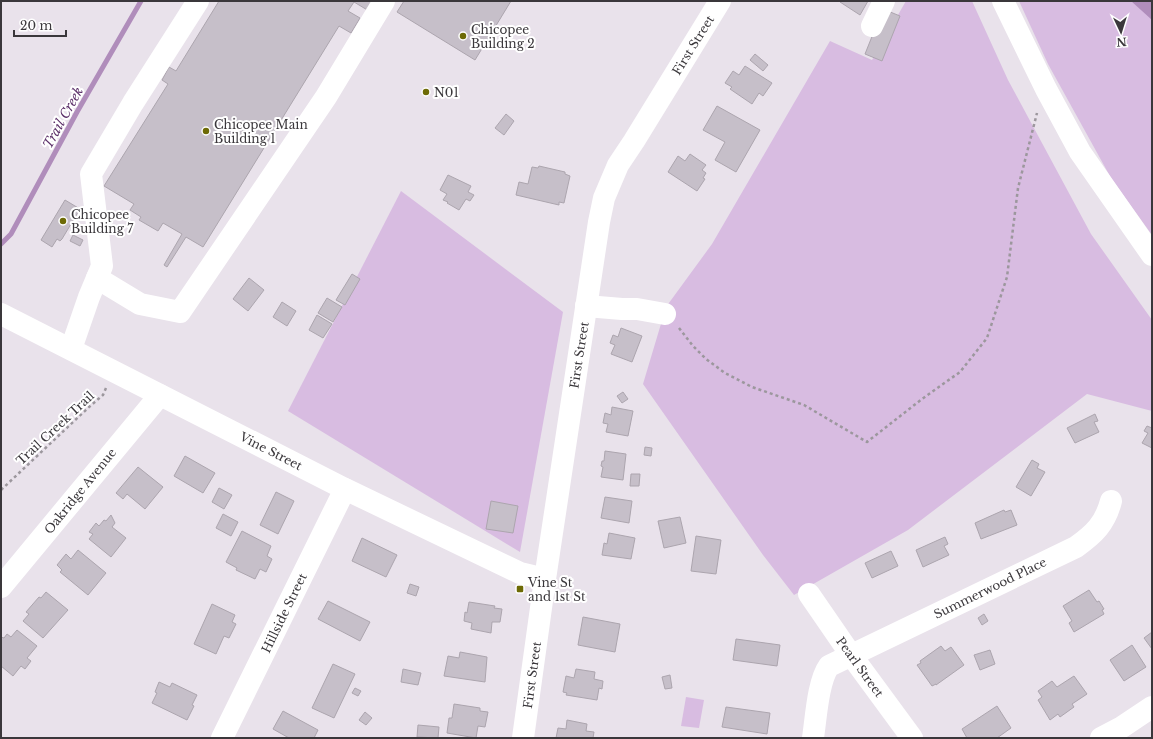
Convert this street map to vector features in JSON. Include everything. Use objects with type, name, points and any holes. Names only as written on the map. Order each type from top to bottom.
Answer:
[{"type":"street","points":[[71,349],[89,297],[102,266],[91,174],[133,103],[198,1]]},
{"type":"street","points":[[97,278],[140,304],[180,312],[326,97],[384,1]]},
{"type":"street","name":"First Street","points":[[523,738],[545,579],[599,222],[604,198],[618,165],[720,1]]},
{"type":"street","points":[[872,26],[884,1]]},
{"type":"street","points":[[1003,1],[1046,90],[1080,152],[1152,255]]},
{"type":"street","points":[[586,306],[637,309],[665,314]]},
{"type":"street","name":"Vine Street","points":[[1,314],[345,489],[520,574],[545,579]]},
{"type":"street","name":"Oakridge Avenue","points":[[1,587],[160,394]]},
{"type":"street","name":"Hillside Street","points":[[222,738],[345,489]]},
{"type":"street","name":"Summerwood Place","points":[[813,738],[824,673],[829,666],[1076,547],[1090,537],[1101,524],[1108,513],[1110,501]]},
{"type":"street","name":"Pearl Street","points":[[809,594],[851,655],[912,738]]},
{"type":"street","points":[[1102,738],[1152,707]]},
{"type":"path","points":[[665,314],[671,318],[693,346],[706,359],[725,373],[752,386],[804,405],[867,442],[922,399],[960,372],[987,338],[1006,276],[1018,188],[1037,112]]},
{"type":"path","name":"Trail Creek Trail","points":[[1,490],[103,395]]},
{"type":"shaded area","points":[[906,1],[972,1],[1008,80],[1091,234],[1152,320],[1152,411],[1087,394],[908,530],[794,595],[763,555],[643,384],[666,307],[712,244],[830,41],[872,60]]},
{"type":"shaded area","points":[[1019,1],[1152,1],[1152,235],[1111,178],[1048,64]]},
{"type":"shaded area","points":[[1131,1],[1152,1],[1152,20]]},
{"type":"shaded area","points":[[401,191],[563,312],[520,552],[288,411]]},
{"type":"shaded area","points":[[686,697],[704,700],[699,728],[681,726]]},
{"type":"building","name":"Chicopee Main Building 1","points":[[219,1],[375,1],[369,11],[354,2],[348,11],[360,18],[351,33],[339,26],[203,247],[186,237],[167,267],[164,265],[182,234],[163,223],[158,231],[139,220],[141,217],[130,210],[134,204],[104,186],[168,84],[162,80],[169,67],[176,71]]},
{"type":"building","name":"Chicopee Building 2","points":[[404,1],[511,1],[475,60],[397,12]]},
{"type":"building","points":[[840,1],[868,1],[860,15]]},
{"type":"building","points":[[883,9],[900,16],[882,61],[865,54]]},
{"type":"building","points":[[755,54],[768,65],[763,71],[750,60]]},
{"type":"building","points":[[745,66],[772,83],[763,96],[759,93],[752,104],[730,89],[732,87],[725,83],[733,71],[739,75]]},
{"type":"building","points":[[717,106],[760,130],[736,172],[715,160],[725,142],[703,130]]},
{"type":"building","points":[[506,114],[514,121],[504,135],[495,128]]},
{"type":"building","points":[[690,154],[706,165],[702,170],[706,173],[703,178],[705,179],[697,191],[668,172],[678,156],[685,161]]},
{"type":"building","points":[[539,166],[565,172],[565,174],[570,176],[564,203],[559,202],[559,205],[516,195],[519,182],[528,184],[532,167],[538,168]]},
{"type":"building","points":[[448,175],[471,186],[468,192],[474,195],[470,201],[466,199],[459,210],[443,200],[447,194],[440,190]]},
{"type":"building","name":"Chicopee Building 7","points":[[65,200],[80,209],[62,239],[60,241],[57,239],[52,247],[41,240]]},
{"type":"building","points":[[73,235],[83,240],[80,246],[70,241]]},
{"type":"building","points":[[352,274],[360,279],[345,305],[336,300]]},
{"type":"building","points":[[249,278],[264,290],[248,311],[233,299]]},
{"type":"building","points":[[327,298],[342,307],[333,322],[318,313]]},
{"type":"building","points":[[282,302],[296,311],[287,326],[273,317]]},
{"type":"building","points":[[317,315],[332,324],[323,338],[309,330]]},
{"type":"building","points":[[621,328],[642,336],[632,362],[611,354],[615,345],[610,343],[613,335],[618,337]]},
{"type":"building","points":[[623,392],[628,399],[622,403],[617,396]]},
{"type":"building","points":[[612,407],[633,411],[628,436],[606,432],[608,424],[603,423],[605,413],[611,415]]},
{"type":"building","points":[[1095,414],[1098,421],[1094,422],[1099,432],[1075,443],[1067,428]]},
{"type":"building","points":[[1147,426],[1152,428],[1152,448],[1142,443],[1148,433],[1144,431]]},
{"type":"building","points":[[645,447],[652,448],[651,456],[644,455]]},
{"type":"building","points":[[605,451],[626,454],[623,480],[601,477],[603,467],[601,466],[602,461],[604,461]]},
{"type":"building","points":[[185,456],[215,473],[203,493],[174,476]]},
{"type":"building","points":[[1032,460],[1039,464],[1037,468],[1045,472],[1031,496],[1016,487]]},
{"type":"building","points":[[138,467],[163,487],[145,509],[127,494],[123,499],[116,493]]},
{"type":"building","points":[[631,474],[640,474],[639,486],[630,486]]},
{"type":"building","points":[[219,488],[232,495],[224,509],[212,502]]},
{"type":"building","points":[[276,492],[294,501],[278,534],[260,525]]},
{"type":"building","points":[[605,497],[632,501],[629,523],[601,518]]},
{"type":"building","points":[[491,501],[518,506],[513,533],[486,529]]},
{"type":"building","points":[[1004,510],[1005,512],[1011,510],[1017,525],[981,539],[975,523]]},
{"type":"building","points":[[223,514],[238,522],[231,536],[216,528]]},
{"type":"building","points":[[111,515],[115,523],[112,527],[126,538],[111,557],[89,539],[93,534],[89,532],[96,523],[99,526]]},
{"type":"building","points":[[680,517],[686,543],[664,548],[658,521]]},
{"type":"building","points":[[242,531],[271,546],[267,556],[272,559],[266,572],[260,569],[255,579],[236,570],[237,568],[226,562]]},
{"type":"building","points":[[609,533],[635,538],[631,559],[602,555],[604,543],[607,544]]},
{"type":"building","points":[[696,536],[721,540],[716,574],[691,571]]},
{"type":"building","points":[[945,537],[948,544],[944,546],[949,555],[923,567],[916,550]]},
{"type":"building","points":[[362,538],[397,555],[386,577],[352,561]]},
{"type":"building","points":[[78,550],[106,573],[88,595],[60,572],[62,570],[57,565],[66,554],[71,559]]},
{"type":"building","points":[[891,551],[898,566],[872,578],[865,563]]},
{"type":"building","points":[[410,584],[419,587],[416,596],[407,593]]},
{"type":"building","points":[[1089,590],[1104,609],[1102,610],[1104,614],[1074,632],[1069,623],[1072,621],[1063,606]]},
{"type":"building","points":[[46,592],[68,610],[43,638],[23,621],[29,614],[26,612],[39,597],[41,598]]},
{"type":"building","points":[[328,601],[370,622],[360,641],[318,619]]},
{"type":"building","points":[[469,602],[495,606],[494,608],[502,609],[500,622],[492,622],[491,633],[471,629],[472,623],[464,621],[465,612],[467,613]]},
{"type":"building","points":[[212,604],[235,615],[232,622],[236,624],[229,638],[224,636],[216,654],[194,644]]},
{"type":"building","points":[[984,614],[988,621],[982,625],[978,618]]},
{"type":"building","points":[[583,617],[620,624],[615,652],[578,645]]},
{"type":"building","points":[[17,630],[37,646],[27,658],[31,661],[25,669],[21,666],[13,676],[1,666],[1,637],[4,638],[7,634],[11,637]]},
{"type":"building","points":[[1152,632],[1152,649],[1144,638]]},
{"type":"building","points":[[736,639],[780,645],[777,666],[733,660]]},
{"type":"building","points":[[1132,645],[1146,667],[1124,681],[1110,660]]},
{"type":"building","points":[[941,646],[945,651],[951,647],[964,665],[936,685],[932,686],[917,665],[921,663],[920,661]]},
{"type":"building","points":[[990,650],[995,664],[980,670],[974,655]]},
{"type":"building","points":[[460,652],[487,657],[485,682],[444,676],[448,656],[459,658]]},
{"type":"building","points":[[333,664],[355,674],[334,718],[312,708]]},
{"type":"building","points":[[403,669],[421,673],[418,685],[401,682]]},
{"type":"building","points":[[576,669],[595,672],[594,679],[603,681],[602,689],[599,688],[597,700],[566,695],[567,693],[563,692],[566,676],[574,678]]},
{"type":"building","points":[[670,675],[672,688],[665,689],[662,677]]},
{"type":"building","points":[[1074,676],[1087,694],[1072,704],[1074,707],[1060,717],[1058,714],[1050,720],[1038,700],[1042,697],[1038,691],[1052,681],[1057,687]]},
{"type":"building","points":[[159,682],[170,687],[172,683],[197,695],[192,705],[194,706],[187,720],[152,703],[157,693],[155,692]]},
{"type":"building","points":[[355,688],[361,691],[358,696],[352,693]]},
{"type":"building","points":[[454,704],[480,708],[480,711],[488,712],[485,727],[478,726],[476,738],[447,733],[449,718],[452,718]]},
{"type":"building","points":[[997,706],[1011,728],[997,738],[967,738],[962,729]]},
{"type":"building","points":[[726,707],[770,713],[767,734],[722,727]]},
{"type":"building","points":[[283,711],[318,730],[314,738],[289,738],[273,729]]},
{"type":"building","points":[[365,712],[372,718],[366,725],[359,720]]},
{"type":"building","points":[[567,720],[587,724],[586,731],[594,732],[593,738],[556,738],[558,728],[566,729]]},
{"type":"building","points":[[418,725],[439,727],[438,738],[417,737]]},
{"type":"waterway","name":"Trail Creek","points":[[1,244],[11,234],[77,112],[141,1]]},
{"type":"place","name":"Chicopee Building 2","points":[[463,36]]},
{"type":"place","name":"N01","points":[[426,92]]},
{"type":"place","name":"Chicopee Main Building 1","points":[[206,131]]},
{"type":"place","name":"Chicopee Building 7","points":[[63,221]]},
{"type":"place","name":"Vine St and 1st St","points":[[520,589]]}]
